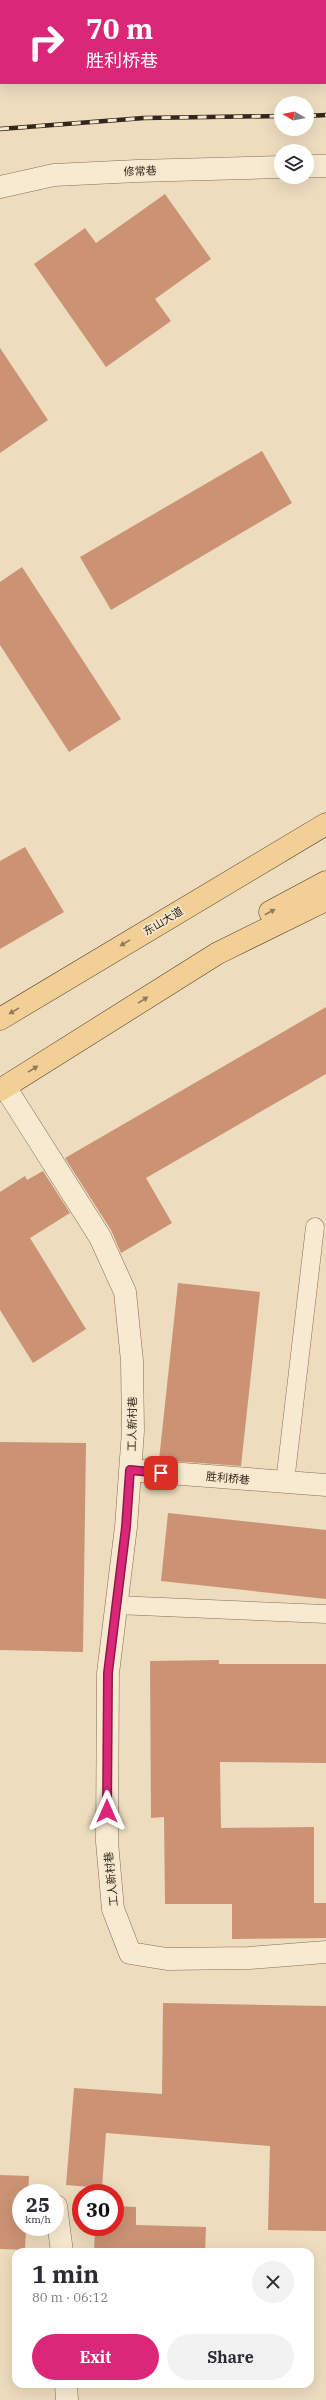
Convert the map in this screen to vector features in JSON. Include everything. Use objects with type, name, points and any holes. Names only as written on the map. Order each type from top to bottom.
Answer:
[{"type":"main road","name":"东山大道","points":[[0,1019],[326,824]]},
{"type":"main road","points":[[194,902],[326,836]]},
{"type":"main road","points":[[218,953],[240,928],[326,882]]},
{"type":"main road","points":[[3,1089],[218,953],[326,900]]},
{"type":"street","points":[[314,166],[326,166]]},
{"type":"street","name":"修常巷","points":[[0,187],[54,175],[137,170],[274,167]]},
{"type":"street","name":"工人新村巷","points":[[3,1089],[100,1237],[125,1292],[132,1361],[133,1431],[108,1673],[107,1842],[113,1909],[130,1953],[167,1959],[249,1958],[326,1952]]},
{"type":"street","name":"胜利桥巷","points":[[130,1470],[326,1485]]},
{"type":"street","points":[[60,2236],[61,2248]]},
{"type":"street","points":[[66,2388],[67,2400]]},
{"type":"lane","points":[[285,1482],[315,1227]]},
{"type":"lane","points":[[116,1605],[326,1614]]},
{"type":"building","points":[[165,194],[211,259],[155,299],[171,321],[106,367],[34,264],[85,228],[96,243]]},
{"type":"building","points":[[0,348],[48,420],[0,453]]},
{"type":"building","points":[[262,451],[292,503],[111,610],[80,557]]},
{"type":"building","points":[[22,567],[121,719],[69,752],[0,645],[0,582]]},
{"type":"building","points":[[25,847],[64,912],[0,949],[0,861]]},
{"type":"building","points":[[326,1007],[326,1074],[146,1178],[172,1223],[121,1253],[111,1230],[65,1158]]},
{"type":"building","points":[[43,1171],[70,1213],[30,1238],[86,1329],[33,1363],[0,1310],[0,1192],[25,1176],[27,1180]]},
{"type":"building","points":[[178,1283],[260,1292],[241,1466],[159,1460]]},
{"type":"building","points":[[0,1442],[86,1443],[83,1652],[0,1650]]},
{"type":"building","points":[[168,1513],[326,1530],[326,1599],[161,1581]]},
{"type":"building","points":[[219,1660],[219,1664],[326,1664],[326,1763],[220,1762],[221,1828],[314,1827],[314,1903],[326,1903],[326,1938],[232,1939],[232,1904],[165,1904],[164,1817],[151,1818],[150,1661]]},
{"type":"building","points":[[163,2003],[326,2006],[326,2231],[268,2230],[270,2146],[106,2133],[102,2184],[66,2185],[74,2088],[162,2094]]},
{"type":"building","points":[[0,2175],[29,2176],[29,2184],[12,2184],[12,2236],[26,2236],[25,2248],[12,2248],[12,2249],[0,2249]]},
{"type":"building","points":[[124,2206],[136,2207],[136,2225],[206,2227],[205,2248],[94,2248],[95,2236],[124,2236]]},
{"type":"railway","points":[[314,116],[326,115]]},
{"type":"railway","points":[[0,129],[144,118],[274,116]]},
{"type":"route","points":[[107,1811],[108,1673],[126,1527],[130,1470],[161,1473]]}]
